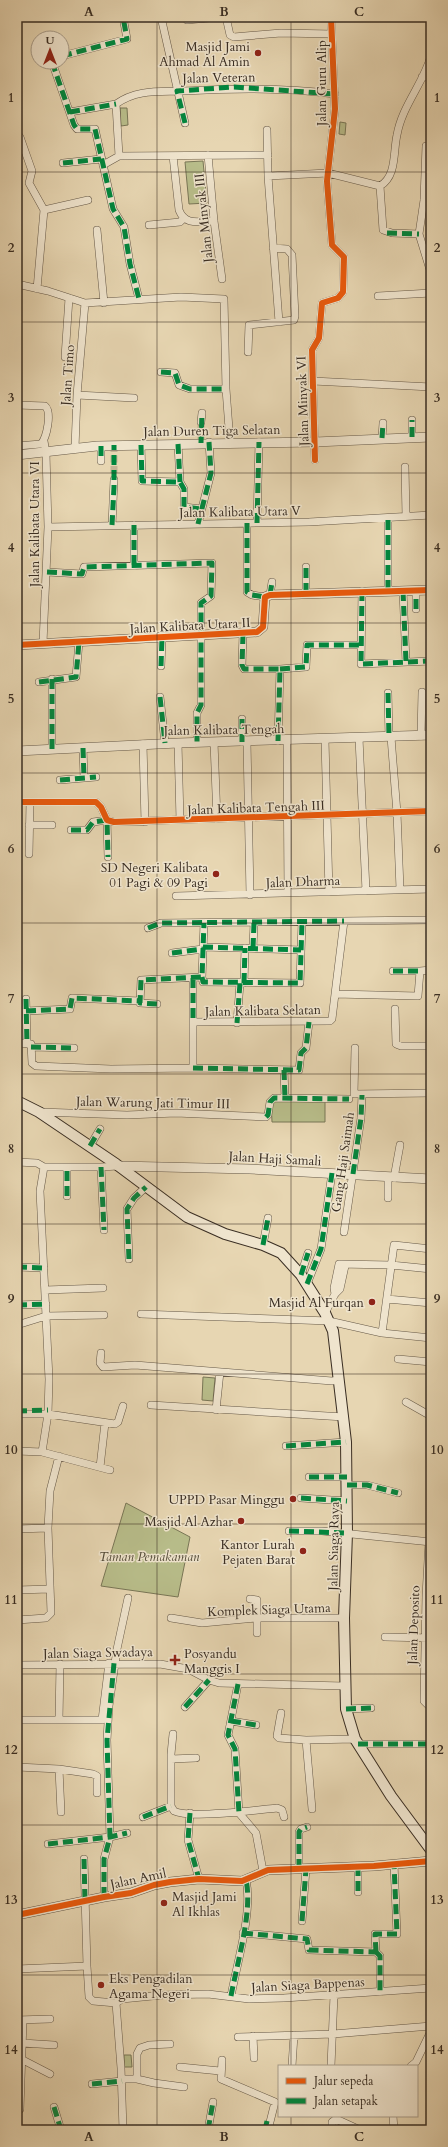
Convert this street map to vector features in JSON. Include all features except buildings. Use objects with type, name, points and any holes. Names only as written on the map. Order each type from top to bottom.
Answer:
[{"type":"main road","name":"Jalan Siaga Raya","points":[[17,1101],[40,1112],[190,1218],[225,1234],[263,1245],[281,1254],[301,1275],[327,1317],[333,1332],[346,1442],[347,1533],[344,1618],[344,1686],[346,1709],[356,1742],[391,1796],[427,1839],[431,1850]]},
{"type":"street","points":[[70,54],[127,39],[123,17]]},
{"type":"street","name":"Jalan Veteran","points":[[161,17],[177,91],[234,87],[335,94]]},
{"type":"street","points":[[187,20],[220,17]]},
{"type":"street","name":"Jalan Guru Alip","points":[[226,17],[230,35],[234,37],[281,33],[332,34]]},
{"type":"street","name":"Jalan Guru Alip","points":[[328,173],[335,94],[332,17]]},
{"type":"street","points":[[429,17],[431,22]]},
{"type":"street","points":[[268,176],[328,173],[380,186],[385,183],[391,174],[400,124],[408,101],[422,77],[431,56]]},
{"type":"street","points":[[55,70],[70,112],[78,129],[95,129],[114,213],[124,227],[130,264],[139,299]]},
{"type":"street","points":[[422,77],[431,77]]},
{"type":"street","points":[[70,112],[116,104],[128,97],[143,93],[177,91],[185,123]]},
{"type":"street","points":[[116,104],[119,156]]},
{"type":"street","points":[[267,130],[268,176],[279,322]]},
{"type":"street","points":[[20,137],[32,171],[29,183],[44,210],[37,288]]},
{"type":"street","points":[[426,146],[424,200],[419,234],[431,273]]},
{"type":"street","name":"Jalan Minyak III","points":[[208,155],[214,221],[222,278]]},
{"type":"street","points":[[63,163],[102,162],[119,156],[268,155]]},
{"type":"street","points":[[173,156],[179,210],[183,219]]},
{"type":"street","name":"Jalan Minyak VI","points":[[314,460],[315,442],[312,350],[319,338],[321,305],[324,301],[338,298],[343,292],[345,260],[343,255],[332,245],[328,199],[328,173]]},
{"type":"street","points":[[380,186],[383,230],[392,233],[419,234]]},
{"type":"street","points":[[44,210],[88,200]]},
{"type":"street","points":[[149,225],[180,222],[183,219],[214,221]]},
{"type":"street","points":[[97,230],[104,303]]},
{"type":"street","points":[[248,352],[249,325],[294,320],[295,316],[293,259],[291,252],[287,249],[273,248]]},
{"type":"street","points":[[17,284],[37,288],[85,303],[182,297],[224,299],[226,389],[230,442]]},
{"type":"street","points":[[378,296],[431,293]]},
{"type":"street","points":[[65,356],[69,298]]},
{"type":"street","name":"Jalan Timo","points":[[75,448],[77,395],[85,303]]},
{"type":"street","points":[[161,372],[175,373],[179,385],[190,389],[226,389]]},
{"type":"street","points":[[313,381],[431,387]]},
{"type":"street","points":[[77,395],[134,398]]},
{"type":"street","name":"Jalan Kalibata Utara VI","points":[[17,405],[46,407],[48,413],[44,441],[46,453],[48,527],[47,572],[42,643]]},
{"type":"street","points":[[201,422],[202,413]]},
{"type":"street","points":[[412,420],[412,437]]},
{"type":"street","points":[[382,424],[382,438]]},
{"type":"street","name":"Jalan Duren Tiga Selatan","points":[[17,455],[46,453],[75,448],[141,444],[204,442],[315,442],[431,437]]},
{"type":"street","points":[[17,446],[39,445],[44,441]]},
{"type":"street","points":[[198,524],[210,473],[204,442]]},
{"type":"street","points":[[257,523],[259,442]]},
{"type":"street","points":[[141,444],[142,481],[180,482]]},
{"type":"street","points":[[178,444],[180,482],[184,489],[184,507],[201,509]]},
{"type":"street","points":[[101,446],[101,461]]},
{"type":"street","points":[[405,467],[406,516]]},
{"type":"street","points":[[112,525],[114,480]]},
{"type":"street","name":"Jalan Kalibata Utara V","points":[[48,527],[257,523],[431,515]]},
{"type":"street","points":[[388,518],[388,590]]},
{"type":"street","points":[[247,523],[247,592],[252,596],[388,590],[431,590]]},
{"type":"street","points":[[134,525],[134,566]]},
{"type":"street","points":[[47,572],[82,574],[84,567],[212,563],[211,596],[201,603],[201,705],[196,713],[196,742]]},
{"type":"street","points":[[306,567],[306,593]]},
{"type":"street","points":[[268,596],[272,582]]},
{"type":"street","points":[[416,590],[416,609]]},
{"type":"street","points":[[362,591],[361,664],[431,660]]},
{"type":"street","points":[[403,591],[406,662]]},
{"type":"street","name":"Jalan Kalibata Utara II","points":[[17,645],[162,638],[202,634],[243,634],[257,632],[262,629],[268,596]]},
{"type":"street","points":[[243,634],[242,665],[244,669],[306,668],[307,645],[361,645]]},
{"type":"street","points":[[161,666],[162,638]]},
{"type":"street","points":[[39,682],[52,679],[76,677],[79,642]]},
{"type":"street","points":[[280,669],[282,741],[287,817],[288,893]]},
{"type":"street","points":[[52,679],[52,749]]},
{"type":"street","points":[[388,692],[390,737],[397,813],[400,889]]},
{"type":"street","points":[[421,736],[422,692]]},
{"type":"street","points":[[160,697],[165,743]]},
{"type":"street","points":[[242,719],[248,818],[250,895]]},
{"type":"street","name":"Jalan Kalibata Tengah","points":[[17,751],[165,743],[325,740],[431,735]]},
{"type":"street","points":[[359,738],[361,814],[366,890]]},
{"type":"street","points":[[325,740],[329,892]]},
{"type":"street","points":[[214,742],[217,820]]},
{"type":"street","points":[[178,743],[180,820]]},
{"type":"street","points":[[143,744],[145,822]]},
{"type":"street","points":[[83,748],[84,778]]},
{"type":"street","points":[[60,780],[96,777]]},
{"type":"street","points":[[17,802],[92,802],[99,804],[107,820],[108,857]]},
{"type":"street","points":[[29,854],[28,825],[30,802]]},
{"type":"street","name":"Jalan Kalibata Tengah III","points":[[107,820],[114,822],[145,822],[217,820],[431,811]]},
{"type":"street","points":[[71,830],[87,830],[93,822],[107,820]]},
{"type":"street","points":[[28,825],[52,825]]},
{"type":"street","name":"Jalan Dharma","points":[[176,896],[431,889]]},
{"type":"street","points":[[148,928],[161,923],[431,920]]},
{"type":"street","points":[[344,921],[336,994],[418,996],[420,971]]},
{"type":"street","points":[[204,923],[203,982],[300,983],[302,922]]},
{"type":"street","points":[[237,1023],[242,983],[254,923]]},
{"type":"street","points":[[172,952],[204,948],[301,950]]},
{"type":"street","points":[[393,971],[431,970]]},
{"type":"street","points":[[193,978],[193,1068]]},
{"type":"street","points":[[140,1002],[142,979],[202,978]]},
{"type":"street","name":"Jalan Kalibata Selatan","points":[[193,1022],[237,1023],[330,1021],[332,1019],[336,994]]},
{"type":"street","points":[[26,1011],[70,1009],[72,998],[157,1004]]},
{"type":"street","points":[[26,999],[29,1045],[32,1063],[36,1066],[111,1069],[193,1068],[300,1070],[301,1053],[306,1048],[309,1022]]},
{"type":"street","points":[[395,1009],[396,1044],[402,1046],[431,1046]]},
{"type":"street","points":[[17,1043],[74,1048]]},
{"type":"street","points":[[355,1048],[353,1092],[362,1095],[431,1093]]},
{"type":"street","points":[[284,1070],[285,1098],[349,1099]]},
{"type":"street","name":"Gang Haji Saimah","points":[[344,1232],[361,1118],[362,1095]]},
{"type":"street","name":"Jalan Warung Jati Timur III","points":[[40,1112],[127,1115],[176,1113],[266,1117],[268,1115],[271,1100],[285,1098]]},
{"type":"street","points":[[90,1146],[100,1129]]},
{"type":"street","points":[[388,1198],[391,1178],[400,1145]]},
{"type":"street","points":[[17,1162],[38,1163],[44,1166],[67,1167],[118,1166]]},
{"type":"street","points":[[42,1452],[48,1412],[49,1379],[40,1191],[44,1166]]},
{"type":"street","name":"Jalan Haji Samali","points":[[118,1166],[250,1169],[353,1174],[431,1180]]},
{"type":"street","points":[[67,1167],[67,1196]]},
{"type":"street","points":[[101,1167],[104,1230]]},
{"type":"street","points":[[307,1284],[321,1249],[332,1174]]},
{"type":"street","points":[[129,1259],[126,1209],[146,1186]]},
{"type":"street","points":[[263,1245],[268,1218]]},
{"type":"street","points":[[382,1333],[394,1245],[431,1249]]},
{"type":"street","points":[[301,1275],[308,1253]]},
{"type":"street","points":[[327,1317],[335,1294],[334,1288],[339,1264],[345,1266],[391,1265],[431,1270]]},
{"type":"street","points":[[17,1267],[44,1268]]},
{"type":"street","points":[[45,1290],[103,1288]]},
{"type":"street","points":[[387,1299],[431,1303]]},
{"type":"street","points":[[17,1304],[46,1304]]},
{"type":"street","points":[[141,1314],[327,1317],[382,1333],[431,1338]]},
{"type":"street","points":[[17,1325],[46,1316],[104,1315]]},
{"type":"street","points":[[101,1353],[100,1363],[103,1367],[135,1365],[332,1381],[339,1380]]},
{"type":"street","points":[[398,1359],[431,1362]]},
{"type":"street","points":[[216,1410],[220,1372]]},
{"type":"street","points":[[406,1402],[429,1415],[431,1404]]},
{"type":"street","points":[[17,1411],[48,1412],[105,1423],[118,1423],[123,1406]]},
{"type":"street","points":[[151,1406],[344,1417]]},
{"type":"street","points":[[17,1414],[48,1412]]},
{"type":"street","points":[[100,1468],[105,1423]]},
{"type":"street","points":[[286,1446],[346,1442]]},
{"type":"street","points":[[17,1451],[42,1452],[110,1470]]},
{"type":"street","points":[[17,1620],[46,1618],[51,1613],[48,1528],[50,1491],[59,1456]]},
{"type":"street","points":[[309,1477],[347,1481],[398,1493]]},
{"type":"street","points":[[301,1498],[347,1501]]},
{"type":"street","points":[[17,1529],[48,1528]]},
{"type":"street","points":[[289,1531],[347,1533],[430,1542]]},
{"type":"street","name":"Jalan Deposito","points":[[430,1542],[428,1638],[423,1696],[425,1704],[431,1705]]},
{"type":"street","points":[[17,1590],[50,1589]]},
{"type":"street","points":[[17,1720],[102,1720],[112,1663],[128,1598]]},
{"type":"street","points":[[250,1598],[257,1600],[257,1633]]},
{"type":"street","name":"Komplek Siaga Utama","points":[[171,1618],[202,1623],[257,1618],[344,1618]]},
{"type":"street","points":[[385,1637],[428,1638]]},
{"type":"street","points":[[104,1897],[104,1859],[110,1837],[107,1740],[112,1663]]},
{"type":"street","name":"Jalan Siaga Swadaya","points":[[17,1665],[112,1663],[177,1665],[194,1671],[209,1680],[238,1684],[344,1686]]},
{"type":"street","points":[[59,1720],[60,1664]]},
{"type":"street","points":[[185,1707],[209,1680]]},
{"type":"street","points":[[238,1684],[228,1735],[235,1749],[239,1813],[256,1833],[263,1871]]},
{"type":"street","points":[[346,1709],[371,1708]]},
{"type":"street","points":[[280,1713],[277,1737],[306,1740],[431,1744]]},
{"type":"street","points":[[231,1721],[256,1725]]},
{"type":"street","points":[[173,1734],[171,1759],[171,1806],[176,1812],[239,1813],[279,1808],[284,1817]]},
{"type":"street","points":[[306,1740],[312,1809]]},
{"type":"street","points":[[171,1759],[196,1758]]},
{"type":"street","points":[[17,1767],[59,1769],[93,1774],[97,1776],[97,1793]]},
{"type":"street","points":[[59,1769],[61,1812]]},
{"type":"street","points":[[143,1817],[171,1806]]},
{"type":"street","points":[[190,1813],[188,1840],[199,1879]]},
{"type":"street","points":[[302,1921],[303,1869],[299,1832],[300,1829],[307,1827]]},
{"type":"street","points":[[48,1844],[110,1837],[127,1833]]},
{"type":"street","points":[[84,1859],[86,1966],[90,1999],[116,2003],[122,2080],[123,2130]]},
{"type":"street","name":"Jalan Amil","points":[[17,1915],[104,1897],[139,1892],[154,1885],[199,1879],[246,1880],[263,1871],[431,1861]]},
{"type":"street","points":[[380,1992],[380,1956],[376,1952],[375,1934],[397,1934],[394,1864]]},
{"type":"street","points":[[358,1866],[358,1892]]},
{"type":"street","points":[[231,1996],[249,1897],[246,1880]]},
{"type":"street","points":[[243,1933],[307,1939],[309,1950],[376,1952]]},
{"type":"street","points":[[17,1968],[86,1966]]},
{"type":"street","name":"Jalan Siaga Bappenas","points":[[116,2003],[122,1999],[163,1994],[231,1996],[249,1999],[431,1988]]},
{"type":"street","points":[[331,2065],[334,1995]]},
{"type":"street","points":[[20,2109],[22,2043],[20,2020],[50,2019]]},
{"type":"street","points":[[238,2037],[333,2034],[431,2026]]},
{"type":"street","points":[[412,2065],[416,2062],[431,2031]]},
{"type":"street","points":[[253,2036],[254,2058]]},
{"type":"street","points":[[292,2065],[294,2036]]},
{"type":"street","points":[[22,2043],[54,2045]]},
{"type":"street","points":[[137,2078],[137,2054],[140,2048],[149,2045],[170,2044]]},
{"type":"street","points":[[21,2059],[50,2074]]},
{"type":"street","points":[[222,2060],[220,2071],[221,2079],[274,2101],[275,2106],[268,2130]]},
{"type":"street","points":[[180,2067],[220,2071]]},
{"type":"street","points":[[92,2084],[137,2078],[154,2083],[184,2087]]},
{"type":"street","points":[[208,2130],[213,2102]]},
{"type":"street","points":[[54,2107],[61,2130]]},
{"type":"street","points":[[393,2117],[394,2130]]},
{"type":"street","points":[[332,2130],[332,2122],[336,2118],[360,2130]]},
{"type":"street","points":[[265,2130],[267,2121]]},
{"type":"green space","points":[[120,108],[127,108],[128,125],[121,126]]},
{"type":"green space","points":[[340,122],[346,123],[345,135],[339,134]]},
{"type":"green space","points":[[203,161],[207,203],[189,204],[185,162]]},
{"type":"green space","points":[[325,1099],[325,1122],[272,1122],[271,1100]]},
{"type":"green space","points":[[203,1377],[215,1378],[213,1401],[202,1400]]},
{"type":"green space","name":"Taman Pemakaman","points":[[126,1503],[190,1537],[178,1597],[101,1586]]},
{"type":"green space","points":[[124,2055],[131,2055],[132,2067],[124,2067]]},
{"type":"tunnel","points":[[201,422],[201,440]]},
{"type":"tunnel","points":[[114,445],[114,480]]},
{"type":"marked path","points":[[70,54],[127,39],[123,17]]},
{"type":"marked path","points":[[55,70],[74,125],[77,129],[95,129],[113,209],[124,227],[130,264],[139,299]]},
{"type":"marked path","points":[[185,123],[177,91],[234,87],[335,94]]},
{"type":"marked path","points":[[70,112],[116,104]]},
{"type":"marked path","points":[[63,163],[101,159]]},
{"type":"marked path","points":[[387,233],[419,234]]},
{"type":"marked path","points":[[161,372],[175,373],[179,385],[190,389],[226,389]]},
{"type":"marked path","points":[[201,443],[202,413]]},
{"type":"marked path","points":[[412,420],[412,437]]},
{"type":"marked path","points":[[382,438],[383,423]]},
{"type":"marked path","points":[[198,524],[211,473],[209,442]]},
{"type":"marked path","points":[[257,523],[259,442]]},
{"type":"marked path","points":[[178,444],[180,482]]},
{"type":"marked path","points":[[112,525],[114,445]]},
{"type":"marked path","points":[[141,445],[142,481],[180,482],[184,489],[184,507],[201,509]]},
{"type":"marked path","points":[[101,446],[101,461]]},
{"type":"marked path","points":[[388,518],[388,590]]},
{"type":"marked path","points":[[247,523],[247,592],[252,595],[265,597]]},
{"type":"marked path","points":[[134,525],[134,566]]},
{"type":"marked path","points":[[47,572],[82,574],[84,567],[212,563],[211,596],[201,603],[201,705],[197,713],[197,742]]},
{"type":"marked path","points":[[306,567],[306,593]]},
{"type":"marked path","points":[[270,595],[272,582]]},
{"type":"marked path","points":[[416,590],[416,609]]},
{"type":"marked path","points":[[362,591],[361,664],[431,661]]},
{"type":"marked path","points":[[403,591],[406,662]]},
{"type":"marked path","points":[[243,634],[242,665],[244,669],[280,669],[278,741]]},
{"type":"marked path","points":[[161,666],[162,638]]},
{"type":"marked path","points":[[39,682],[76,677],[79,642]]},
{"type":"marked path","points":[[280,669],[306,667],[307,645],[361,645]]},
{"type":"marked path","points":[[52,679],[52,749]]},
{"type":"marked path","points":[[388,693],[389,737]]},
{"type":"marked path","points":[[160,697],[165,743]]},
{"type":"marked path","points":[[242,719],[242,742]]},
{"type":"marked path","points":[[83,748],[84,778]]},
{"type":"marked path","points":[[60,780],[96,777]]},
{"type":"marked path","points":[[71,830],[87,830],[93,822],[107,820],[108,857]]},
{"type":"marked path","points":[[148,928],[161,923],[344,921]]},
{"type":"marked path","points":[[202,977],[203,982],[300,983],[302,922]]},
{"type":"marked path","points":[[157,1004],[140,1003],[141,980],[202,977],[204,923]]},
{"type":"marked path","points":[[253,948],[254,923]]},
{"type":"marked path","points":[[203,947],[301,950]]},
{"type":"marked path","points":[[244,983],[245,948]]},
{"type":"marked path","points":[[172,953],[203,949]]},
{"type":"marked path","points":[[393,971],[420,971]]},
{"type":"marked path","points":[[193,978],[193,1022]]},
{"type":"marked path","points":[[237,1023],[240,983]]},
{"type":"marked path","points":[[26,1011],[70,1009],[72,998],[140,1001]]},
{"type":"marked path","points":[[26,999],[27,1044]]},
{"type":"marked path","points":[[193,1068],[299,1070],[301,1053],[306,1048],[309,1022]]},
{"type":"marked path","points":[[31,1047],[74,1048]]},
{"type":"marked path","points":[[284,1070],[285,1098]]},
{"type":"marked path","points":[[353,1174],[361,1118],[362,1095]]},
{"type":"marked path","points":[[266,1117],[268,1115],[270,1102],[274,1098],[349,1099]]},
{"type":"marked path","points":[[90,1146],[100,1129]]},
{"type":"marked path","points":[[67,1167],[67,1196]]},
{"type":"marked path","points":[[101,1167],[104,1230]]},
{"type":"marked path","points":[[307,1284],[321,1249],[332,1173]]},
{"type":"marked path","points":[[129,1259],[127,1209],[134,1198],[146,1187]]},
{"type":"marked path","points":[[263,1245],[268,1218]]},
{"type":"marked path","points":[[301,1275],[308,1253]]},
{"type":"marked path","points":[[17,1267],[44,1268]]},
{"type":"marked path","points":[[17,1305],[46,1304]]},
{"type":"marked path","points":[[17,1411],[48,1410]]},
{"type":"marked path","points":[[286,1446],[346,1442]]},
{"type":"marked path","points":[[309,1477],[347,1477]]},
{"type":"marked path","points":[[347,1485],[367,1485],[398,1493]]},
{"type":"marked path","points":[[301,1498],[347,1501]]},
{"type":"marked path","points":[[289,1531],[347,1533]]},
{"type":"marked path","points":[[104,1897],[104,1859],[110,1837],[107,1740],[114,1663]]},
{"type":"marked path","points":[[185,1707],[209,1680]]},
{"type":"marked path","points":[[238,1684],[228,1735],[235,1749],[239,1813]]},
{"type":"marked path","points":[[346,1709],[371,1708]]},
{"type":"marked path","points":[[231,1721],[256,1725]]},
{"type":"marked path","points":[[358,1744],[431,1744]]},
{"type":"marked path","points":[[143,1817],[171,1806]]},
{"type":"marked path","points":[[190,1813],[188,1840],[199,1879]]},
{"type":"marked path","points":[[299,1869],[299,1832],[301,1829],[307,1827]]},
{"type":"marked path","points":[[48,1844],[110,1837],[127,1833]]},
{"type":"marked path","points":[[84,1859],[85,1901]]},
{"type":"marked path","points":[[376,1952],[375,1934],[397,1934],[394,1864]]},
{"type":"marked path","points":[[358,1866],[358,1892]]},
{"type":"marked path","points":[[302,1921],[306,1869]]},
{"type":"marked path","points":[[231,1996],[246,1922],[248,1893],[246,1880]]},
{"type":"marked path","points":[[243,1933],[307,1939],[309,1950],[376,1952]]},
{"type":"marked path","points":[[376,1952],[380,1956],[380,1992]]},
{"type":"marked path","points":[[92,2084],[122,2081]]},
{"type":"marked path","points":[[208,2130],[213,2102]]},
{"type":"marked path","points":[[54,2107],[61,2130]]},
{"type":"marked path","points":[[265,2130],[267,2121]]},
{"type":"cycle path","points":[[315,460],[312,350],[319,338],[322,303],[338,298],[343,292],[344,257],[332,245],[327,181],[335,109],[331,17]]},
{"type":"cycle path","points":[[17,645],[257,632],[263,627],[265,597],[270,595],[431,590]]},
{"type":"cycle path","points":[[17,802],[96,802],[101,807],[107,820],[114,822],[431,811]]},
{"type":"cycle path","points":[[17,1915],[131,1893],[154,1885],[170,1882],[199,1879],[242,1881],[268,1870],[374,1866],[431,1861]]},
{"type":"place","name":"Masjid Jami Ahmad Al Amin","points":[[258,53]]},
{"type":"place","name":"SD Negeri Kalibata 01 Pagi & 09 Pagi","points":[[216,874]]},
{"type":"place","name":"Masjid Al Furqan","points":[[372,1302]]},
{"type":"place","name":"UPPD Pasar Minggu","points":[[293,1499]]},
{"type":"place","name":"Masjid Al Azhar","points":[[241,1521]]},
{"type":"place","name":"Kantor Lurah Pejaten Barat","points":[[303,1551]]},
{"type":"place","name":"Posyandu Manggis I","points":[[175,1660]]},
{"type":"place","name":"Masjid Jami Al Ikhlas","points":[[164,1903]]},
{"type":"place","name":"Eks Pengadilan Agama Negeri","points":[[101,1985]]}]
